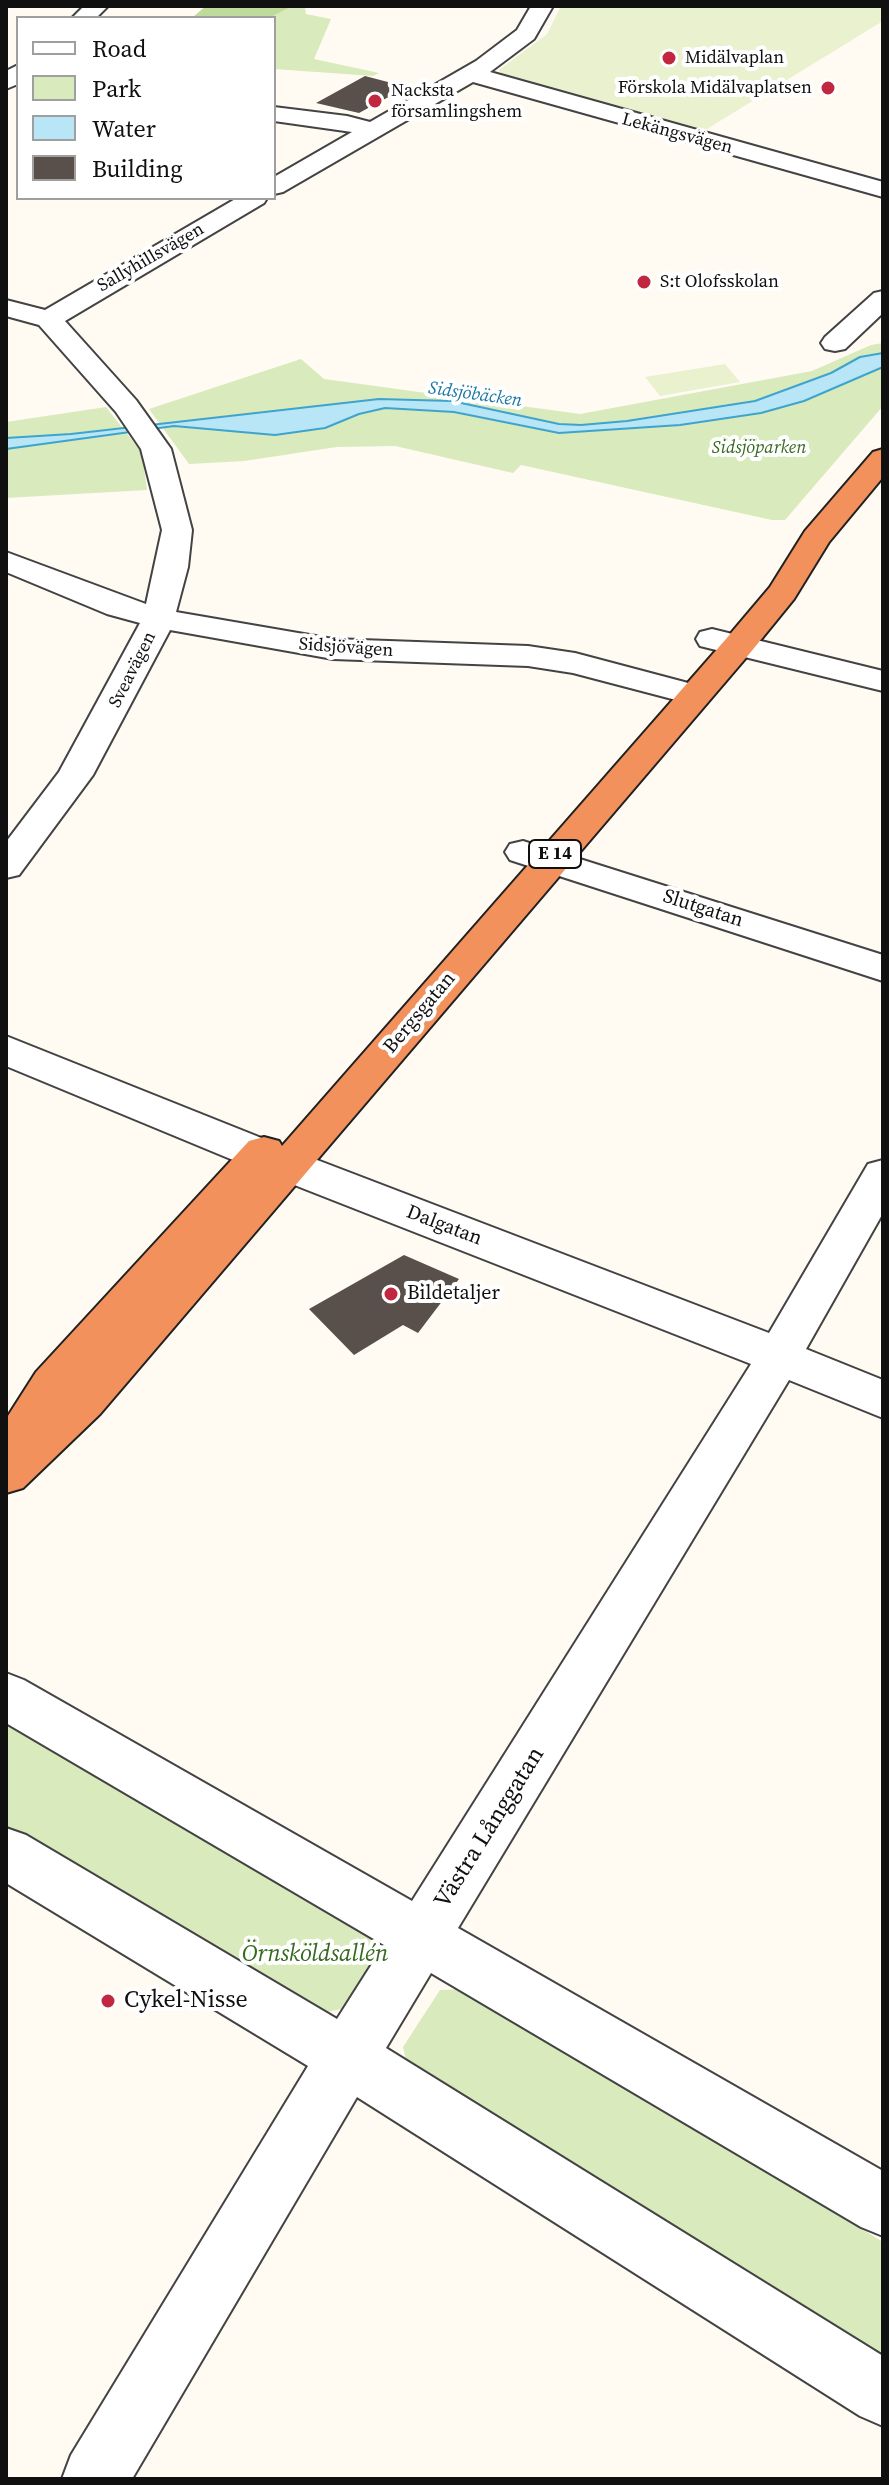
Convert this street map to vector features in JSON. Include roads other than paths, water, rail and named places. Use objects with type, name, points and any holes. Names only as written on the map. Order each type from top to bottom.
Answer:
[{"type":"highway","name":"Bergsgatan","points":[[6,1474],[83,1401],[275,1160],[536,856],[725,642],[783,592],[816,538],[883,458]]},
{"type":"highway","name":"Bergsgatan","points":[[6,1460],[52,1385],[275,1160]]},
{"type":"street","points":[[276,186],[471,74],[526,34],[542,6]]},
{"type":"street","name":"Lekängsvägen","points":[[471,74],[883,190]]},
{"type":"street","points":[[276,114],[347,123],[372,130]]},
{"type":"street","name":"Sallyhillsvägen","points":[[49,319],[252,200]]},
{"type":"street","points":[[835,343],[883,299]]},
{"type":"street","points":[[6,308],[49,319]]},
{"type":"street","name":"Sveavägen","points":[[6,867],[75,775],[159,617],[172,567],[177,530],[154,445],[130,410],[49,319]]},
{"type":"street","name":"Sidsjövägen","points":[[6,561],[87,596],[159,617],[277,642],[333,649],[528,656],[575,663],[681,692]]},
{"type":"street","points":[[725,642],[883,681]]},
{"type":"street","name":"Slutgatan","points":[[536,856],[883,968]]},
{"type":"street","name":"Dalgatan","points":[[6,1050],[275,1160],[779,1356],[883,1400]]},
{"type":"street","name":"Västra Långgatan","points":[[95,2479],[347,2057],[779,1356],[883,1175]]},
{"type":"street","points":[[6,1696],[883,2205]]},
{"type":"street","points":[[6,1853],[347,2057],[883,2393]]},
{"type":"water","points":[[883,353],[883,367],[804,401],[761,413],[680,425],[559,433],[454,412],[385,408],[359,414],[325,428],[275,435],[174,426],[6,449],[6,438],[71,434],[379,399],[452,401],[559,424],[627,421],[755,401],[831,373],[860,357]]},
{"type":"place","name":"Midälvaplan","points":[[669,58]]},
{"type":"place","name":"Förskola Midälvaplatsen","points":[[828,88]]},
{"type":"place","name":"Nacksta församlingshem","points":[[375,101]]},
{"type":"place","name":"S:t Olofsskolan","points":[[644,282]]},
{"type":"place","name":"Bildetaljer","points":[[391,1294]]},
{"type":"place","name":"Cykel-Nisse","points":[[108,2001]]},
{"type":"water label","name":"Sidsjöbäcken","points":[[475,395]]},
{"type":"park label","name":"Sidsjöparken","points":[[759,448]]},
{"type":"park label","name":"Örnsköldsallén","points":[[315,1955]]}]
